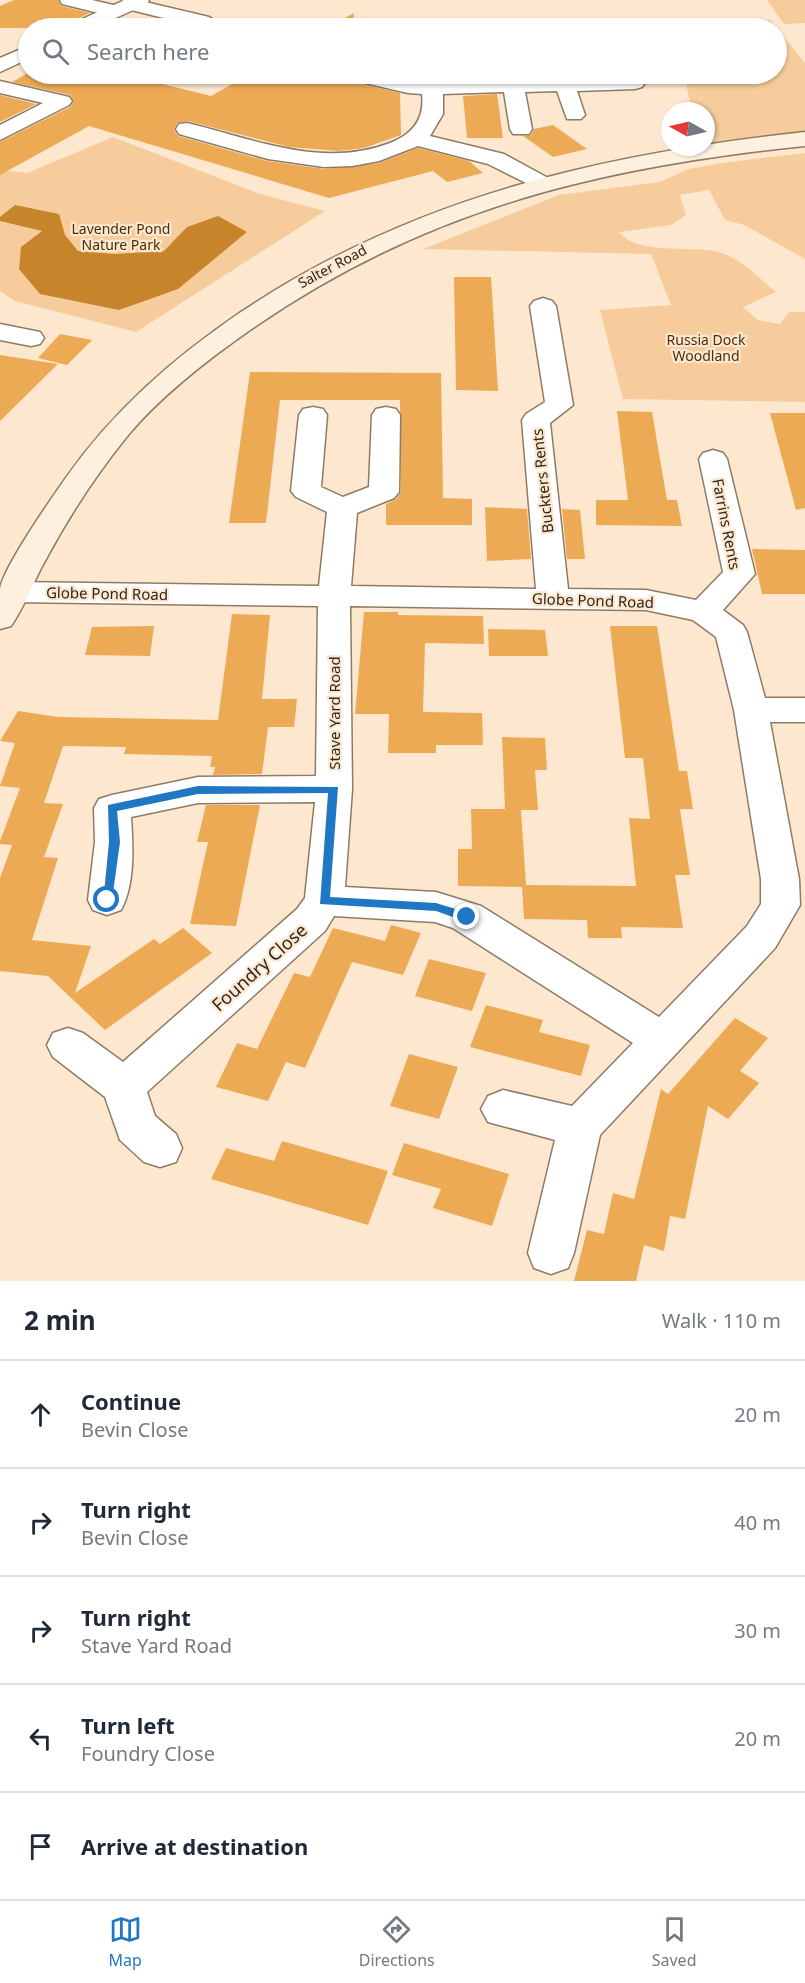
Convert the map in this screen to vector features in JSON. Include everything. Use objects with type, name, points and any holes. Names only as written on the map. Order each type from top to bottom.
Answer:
[{"type":"main road","name":"Salter Road","points":[[6,605],[65,500],[122,425],[199,354],[262,307],[355,252],[445,215],[540,183],[676,153],[805,139]]},
{"type":"street","points":[[69,0],[128,5],[175,18]]},
{"type":"street","points":[[196,0],[220,11],[210,18]]},
{"type":"street","points":[[100,18],[128,5]]},
{"type":"street","points":[[0,66],[18,57]]},
{"type":"street","points":[[395,84],[432,88],[521,84]]},
{"type":"street","points":[[567,84],[574,115]]},
{"type":"street","points":[[513,85],[521,129]]},
{"type":"street","points":[[0,87],[70,96],[0,134]]},
{"type":"street","points":[[187,129],[304,159],[350,160],[374,156],[416,139],[427,128],[434,115],[432,88]]},
{"type":"street","points":[[416,139],[496,159],[540,183]]},
{"type":"street","points":[[231,164],[255,148]]},
{"type":"street","name":"Buckters Rents","points":[[543,306],[559,405],[536,420],[553,598]]},
{"type":"street","points":[[0,332],[31,338]]},
{"type":"street","points":[[313,415],[306,491],[342,508],[384,492],[386,415]]},
{"type":"street","name":"Farrins Rents","points":[[703,612],[739,574],[714,459]]},
{"type":"street","name":"Stave Yard Road","points":[[324,901],[334,789],[333,596],[342,508]]},
{"type":"street","name":"Globe Pond Road","points":[[6,605],[333,596],[646,600],[703,612],[731,632],[752,710],[780,879],[781,905],[762,937],[580,1127],[550,1253]]},
{"type":"street","points":[[752,710],[805,710]]},
{"type":"street","points":[[107,900],[114,842],[112,808],[198,790],[334,789]]},
{"type":"street","points":[[324,901],[436,907],[467,917],[662,1040]]},
{"type":"street","name":"Foundry Close","points":[[124,1087],[311,921],[324,901]]},
{"type":"street","points":[[68,1045],[124,1087],[136,1127],[160,1148]]},
{"type":"street","points":[[503,1109],[580,1127]]},
{"type":"green space","points":[[767,0],[805,0],[805,23],[787,24],[787,18],[780,18]]},
{"type":"green space","points":[[787,41],[805,63],[805,133],[715,143],[715,102],[690,102],[686,84],[787,84]]},
{"type":"green space","name":"Lavender Pond Nature Park","points":[[113,137],[260,194],[325,211],[136,332],[15,301],[0,291],[0,170],[27,173]]},
{"type":"green space","name":"Russia Dock Woodland","points":[[805,153],[805,259],[744,225],[725,220],[709,190],[680,195],[686,215],[671,225],[619,232],[628,240],[640,245],[715,251],[740,262],[776,292],[743,307],[758,320],[780,324],[789,312],[805,312],[805,402],[623,399],[600,310],[671,305],[651,254],[423,249],[559,195],[660,182],[688,169]]},
{"type":"shaded area","points":[[15,205],[59,214],[65,235],[78,251],[115,254],[164,251],[187,227],[218,216],[247,232],[178,289],[119,310],[40,294],[19,269],[21,247],[42,231],[0,221],[0,217]]},
{"type":"building","points":[[14,0],[58,0],[61,6],[90,13],[79,18],[18,18],[18,28],[0,28],[0,6]]},
{"type":"building","points":[[21,84],[162,84],[211,96],[232,84],[361,84],[400,93],[401,135],[364,148],[339,151],[289,147],[188,121],[177,123],[174,130],[178,136],[267,161],[324,169],[379,163],[418,148],[469,161],[483,173],[447,182],[433,171],[329,198],[89,126],[0,175],[0,142],[70,107],[74,101],[70,95]]},
{"type":"building","points":[[497,94],[503,138],[467,138],[463,96]]},
{"type":"building","points":[[0,95],[36,104],[0,122]]},
{"type":"building","points":[[553,125],[587,149],[553,157],[523,136],[531,135],[534,129]]},
{"type":"building","points":[[454,277],[491,277],[498,391],[456,390]]},
{"type":"building","points":[[60,334],[92,340],[67,365],[38,358]]},
{"type":"building","points":[[0,355],[58,364],[0,421]]},
{"type":"building","points":[[250,372],[441,373],[443,498],[472,499],[472,525],[386,525],[386,504],[396,499],[401,492],[400,400],[280,400],[266,523],[229,523]]},
{"type":"building","points":[[617,411],[652,412],[667,500],[677,500],[682,526],[596,525],[596,500],[628,500]]},
{"type":"building","points":[[770,413],[805,413],[805,508],[796,510]]},
{"type":"building","points":[[485,507],[527,509],[531,559],[487,561]]},
{"type":"building","points":[[562,509],[580,510],[585,559],[567,559]]},
{"type":"building","points":[[752,549],[805,550],[805,594],[762,594]]},
{"type":"building","points":[[364,612],[398,612],[398,615],[483,616],[484,644],[425,643],[423,712],[482,713],[483,745],[436,745],[436,753],[388,753],[389,714],[355,714]]},
{"type":"building","points":[[232,614],[270,615],[262,699],[297,699],[294,727],[268,727],[262,774],[213,775],[215,767],[210,767],[212,756],[124,754],[126,747],[63,746],[44,803],[63,804],[44,857],[58,858],[32,940],[91,946],[75,993],[154,939],[160,944],[183,928],[212,953],[105,1030],[48,976],[0,971],[0,878],[12,845],[0,844],[0,841],[20,788],[0,786],[15,743],[0,741],[18,711],[58,717],[218,720]]},
{"type":"building","points":[[154,626],[150,656],[85,655],[92,627]]},
{"type":"building","points":[[610,626],[657,626],[679,771],[687,771],[693,809],[680,809],[690,875],[675,875],[683,928],[621,927],[622,938],[588,938],[587,920],[524,919],[522,887],[458,886],[458,849],[472,849],[471,809],[505,809],[502,737],[545,738],[547,770],[535,770],[538,810],[521,810],[526,885],[636,886],[629,818],[650,819],[643,758],[625,758]]},
{"type":"building","points":[[488,629],[545,630],[548,656],[489,656]]},
{"type":"building","points":[[206,805],[260,805],[236,926],[190,924],[208,842],[197,842]]},
{"type":"building","points":[[391,925],[421,933],[403,975],[352,962],[305,1068],[286,1062],[268,1101],[216,1087],[237,1043],[257,1049],[294,973],[310,977],[333,928],[385,941]]},
{"type":"building","points":[[429,959],[486,973],[472,1011],[415,996]]},
{"type":"building","points":[[486,1005],[543,1020],[539,1032],[590,1045],[581,1076],[470,1047]]},
{"type":"building","points":[[735,1018],[768,1038],[740,1071],[759,1083],[728,1119],[708,1106],[685,1219],[670,1216],[664,1251],[644,1245],[636,1281],[574,1281],[587,1230],[604,1234],[613,1193],[634,1199],[661,1089],[668,1094]]},
{"type":"building","points":[[409,1054],[458,1067],[439,1119],[390,1106]]},
{"type":"building","points":[[282,1141],[388,1171],[368,1225],[211,1179],[226,1148],[274,1161]]},
{"type":"building","points":[[404,1143],[509,1174],[492,1226],[433,1208],[441,1189],[392,1175]]},
{"type":"route","points":[[107,900],[114,842],[112,808],[198,790],[334,789],[324,901],[436,907],[467,917]]}]
